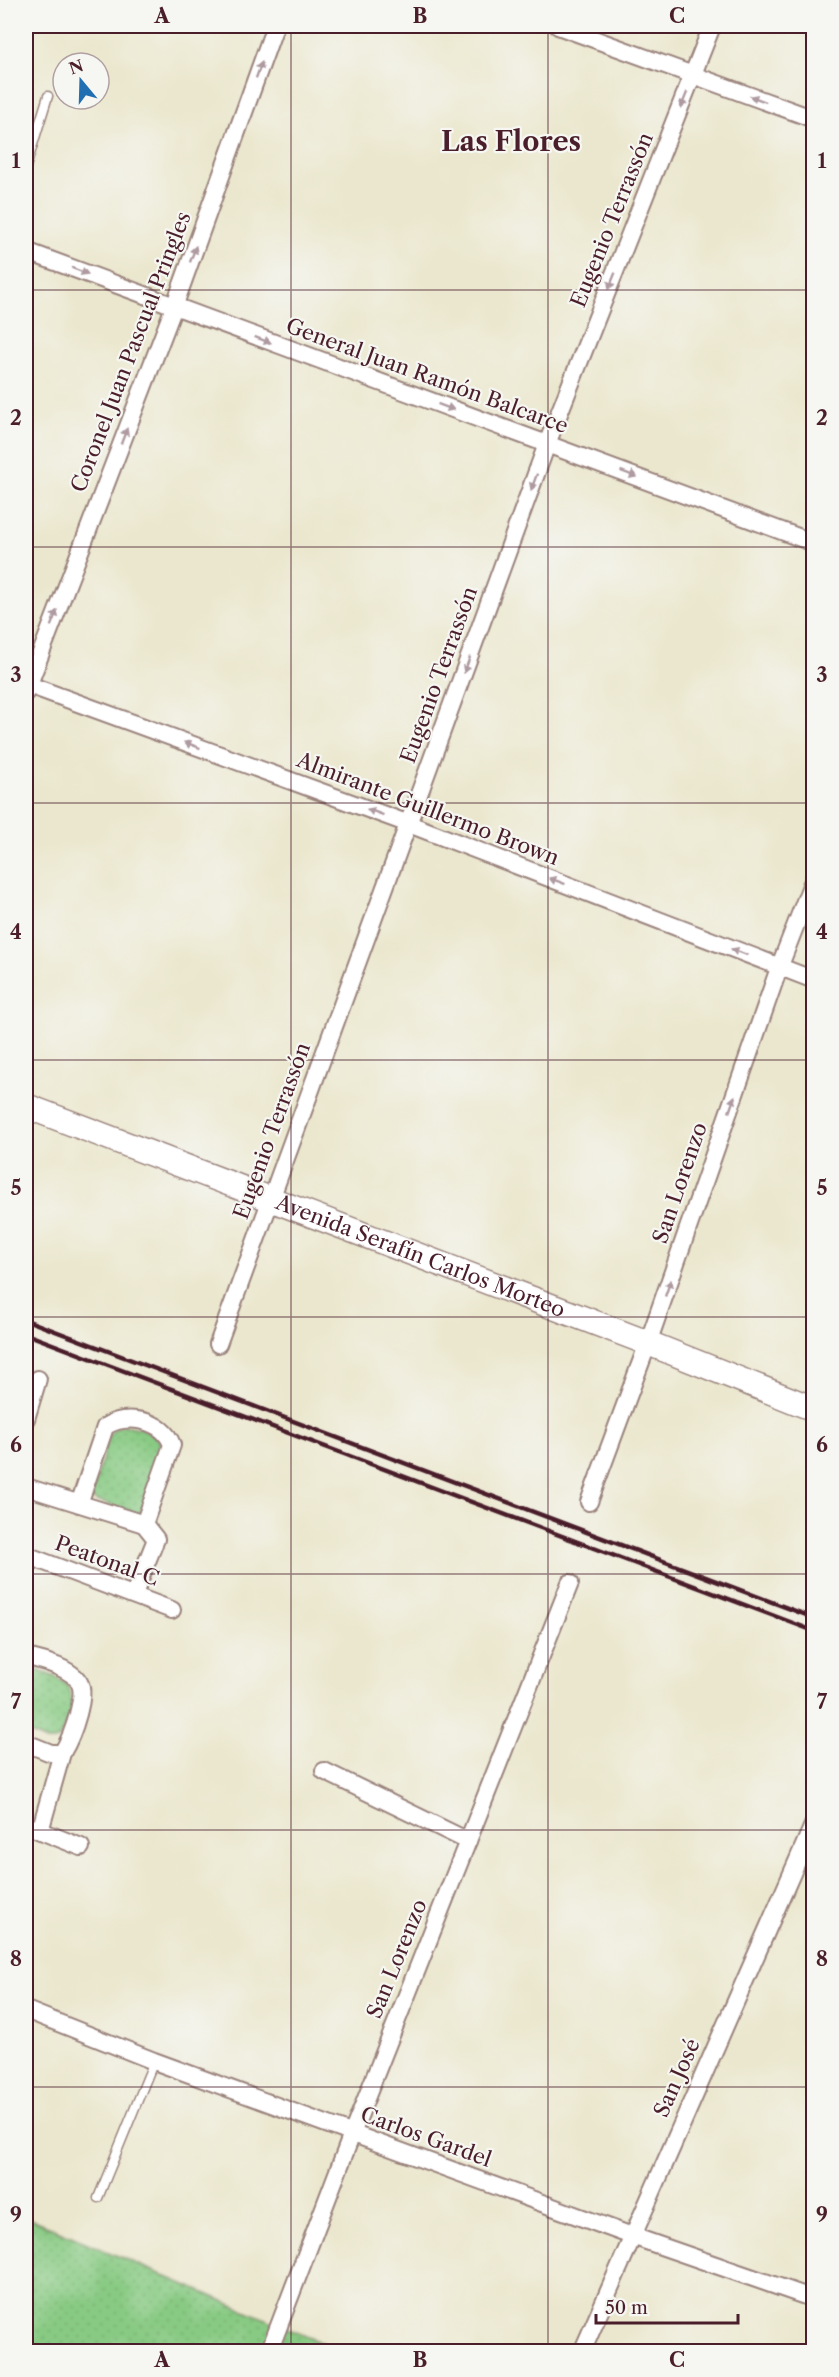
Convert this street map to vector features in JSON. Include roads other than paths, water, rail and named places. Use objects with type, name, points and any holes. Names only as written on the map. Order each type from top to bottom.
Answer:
[{"type":"main road","name":"Avenida Serafín Carlos Morteo","points":[[26,1106],[648,1343],[813,1409]]},
{"type":"street","name":"Coronel Juan Pascual Pringles","points":[[26,687],[174,307],[275,26]]},
{"type":"street","points":[[558,26],[813,119]]},
{"type":"street","name":"Eugenio Terrassón","points":[[218,1344],[547,444],[712,26]]},
{"type":"street","name":"General Juan Ramón Balcarce","points":[[26,251],[813,543]]},
{"type":"street","name":"Almirante Guillermo Brown","points":[[26,687],[409,824],[813,980]]},
{"type":"street","name":"San Lorenzo","points":[[589,1502],[648,1343],[779,968],[813,878]]},
{"type":"street","points":[[26,1419],[38,1379]]},
{"type":"street","points":[[79,1504],[105,1427],[114,1420],[147,1422],[162,1428],[169,1436],[172,1445],[144,1524]]},
{"type":"street","points":[[26,1487],[144,1524],[156,1539],[134,1594]]},
{"type":"street","name":"Peatonal C","points":[[26,1555],[172,1610]]},
{"type":"street","name":"San Lorenzo","points":[[269,2352],[352,2134],[570,1583]]},
{"type":"street","points":[[26,1658],[58,1667],[73,1675],[81,1684],[82,1699],[71,1740],[62,1753],[33,1828],[81,1847]]},
{"type":"street","points":[[26,1743],[51,1753],[62,1753]]},
{"type":"street","points":[[324,1771],[468,1841]]},
{"type":"street","name":"San José","points":[[582,2352],[632,2236],[808,1852],[813,1822]]},
{"type":"street","name":"Carlos Gardel","points":[[26,2010],[154,2061],[352,2134],[813,2299]]},
{"type":"lane","points":[[26,167],[48,96]]},
{"type":"lane","points":[[98,2198],[154,2061]]},
{"type":"railway","points":[[26,1320],[814,1618]]},
{"type":"railway","points":[[26,1334],[814,1631]]},
{"type":"district","name":"Las Flores","points":[[511,142]]}]
